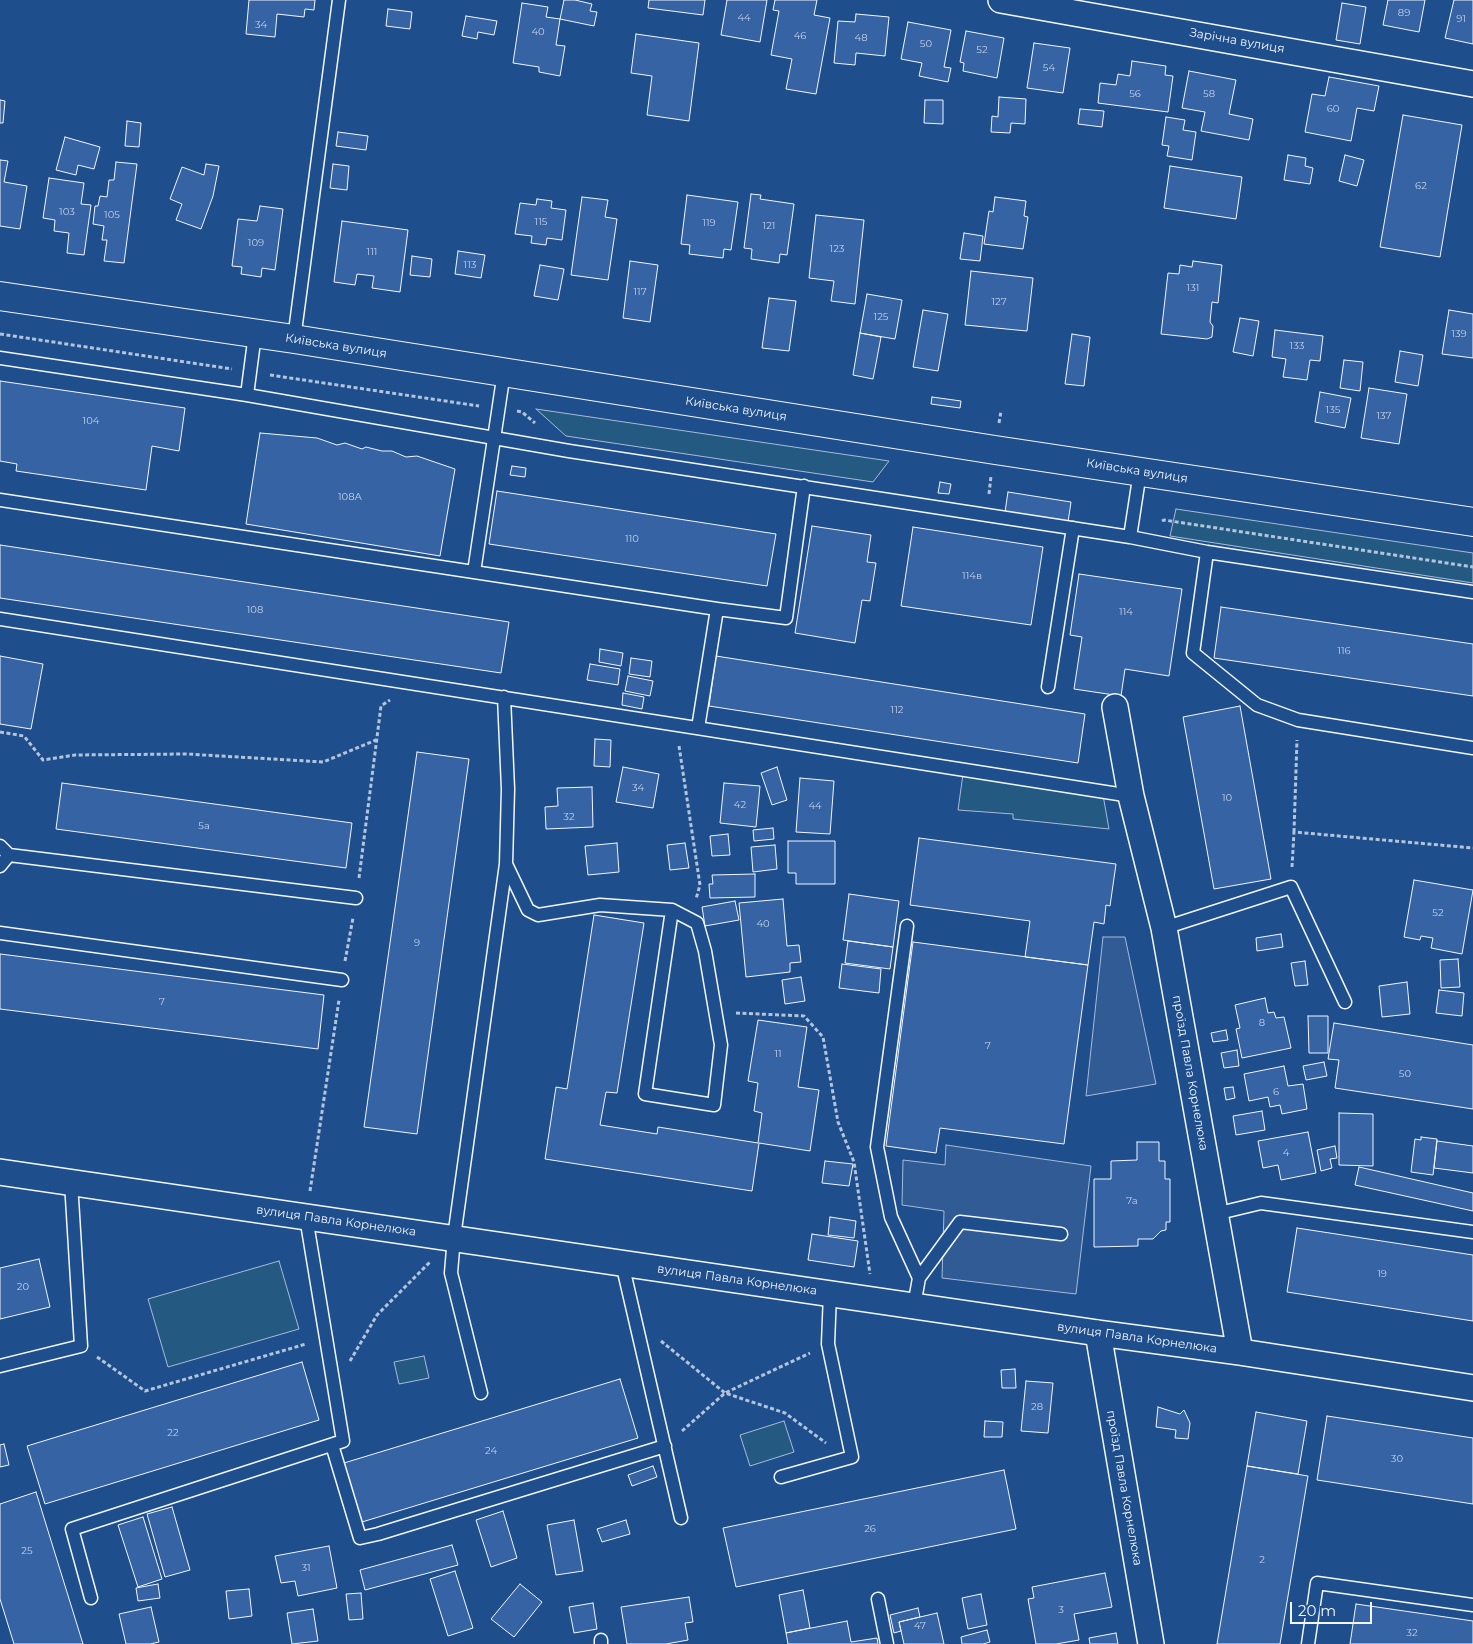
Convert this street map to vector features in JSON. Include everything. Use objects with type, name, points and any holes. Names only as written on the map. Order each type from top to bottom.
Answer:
[{"type":"main road","name":"Київська вулиця","points":[[0,296],[294,339],[1140,472],[1473,522]]},
{"type":"street","name":"Зарічна вулиця","points":[[1001,0],[1473,84]]},
{"type":"street","name":"проїзд Павла Корнелюка","points":[[1115,706],[1131,796],[1164,928],[1240,1352]]},
{"type":"street","name":"вулиця Павла Корнелюка","points":[[0,1172],[454,1237],[1098,1333],[1240,1352],[1473,1388]]},
{"type":"street","name":"проїзд Павла Корнелюка","points":[[1098,1333],[1151,1644]]},
{"type":"lane","points":[[294,339],[339,0]]},
{"type":"lane","points":[[247,395],[255,334]]},
{"type":"lane","points":[[0,358],[247,395],[569,451],[804,486],[1130,537],[1207,552],[1473,592]]},
{"type":"lane","points":[[474,572],[504,372]]},
{"type":"lane","points":[[1130,537],[1140,472]]},
{"type":"lane","points":[[0,500],[786,618],[804,486]]},
{"type":"lane","points":[[1048,688],[1073,528]]},
{"type":"lane","points":[[1207,552],[1193,653],[1257,705],[1298,720],[1473,748]]},
{"type":"lane","points":[[698,728],[717,608]]},
{"type":"lane","points":[[0,619],[1131,796]]},
{"type":"lane","points":[[481,1393],[451,1273],[454,1237],[506,864],[508,789],[504,697]]},
{"type":"lane","points":[[0,866],[5,851],[356,898]]},
{"type":"lane","points":[[506,864],[528,910],[538,915],[600,905],[672,910],[697,923],[721,1046],[714,1105],[645,1094],[672,910]]},
{"type":"lane","points":[[1164,928],[1291,887],[1345,1002]]},
{"type":"lane","points":[[907,926],[877,1147],[891,1217],[919,1278]]},
{"type":"lane","points":[[0,933],[342,980]]},
{"type":"lane","points":[[0,1366],[81,1346],[71,1182]]},
{"type":"lane","points":[[1215,1214],[1262,1203],[1473,1232]]},
{"type":"lane","points":[[91,1598],[72,1529],[343,1441],[306,1216]]},
{"type":"lane","points":[[914,1306],[919,1278],[960,1222],[1061,1234]]},
{"type":"lane","points":[[622,1263],[681,1518]]},
{"type":"lane","points":[[781,1477],[852,1457],[828,1344],[830,1293]]},
{"type":"lane","points":[[332,1445],[360,1538],[664,1446]]},
{"type":"lane","points":[[1308,1644],[1317,1583],[1473,1605]]},
{"type":"lane","points":[[878,1599],[887,1644]]},
{"type":"path","points":[[1130,537],[1164,520],[1473,566]]},
{"type":"path","points":[[306,1216],[356,898],[381,706],[418,683]]},
{"type":"path","points":[[1291,887],[1298,720]]},
{"type":"path","points":[[681,725],[679,746],[700,885],[690,919]]},
{"type":"path","points":[[0,732],[24,736],[43,760],[75,755],[187,754],[323,762],[377,739]]},
{"type":"path","points":[[1294,832],[1473,848]]},
{"type":"path","points":[[715,1012],[804,1016],[823,1036],[838,1122],[854,1162],[870,1267],[870,1299]]},
{"type":"path","points":[[334,1387],[377,1315],[454,1237]]},
{"type":"path","points":[[636,1321],[725,1393],[785,1413],[827,1444],[842,1460]]},
{"type":"path","points":[[81,1346],[145,1391],[326,1339]]},
{"type":"path","points":[[664,1446],[725,1393],[828,1344]]},
{"type":"shaded area","points":[[536,409],[889,461],[873,482],[566,436]]},
{"type":"shaded area","points":[[1176,509],[1473,553],[1473,583],[1170,536]]},
{"type":"shaded area","points":[[963,774],[1103,795],[1109,829],[1013,819],[1013,814],[958,810]]},
{"type":"shaded area","points":[[1103,937],[1125,937],[1156,1084],[1086,1096]]},
{"type":"shaded area","points":[[946,1145],[1091,1166],[1076,1294],[942,1278],[944,1211],[902,1205],[903,1160],[945,1165]]},
{"type":"shaded area","points":[[279,1261],[299,1329],[168,1367],[148,1299]]},
{"type":"shaded area","points":[[424,1356],[429,1378],[399,1384],[394,1362]]},
{"type":"shaded area","points":[[784,1421],[794,1452],[750,1466],[740,1435]]},
{"type":"building","points":[[249,0],[315,0],[314,10],[305,9],[304,17],[277,14],[275,37],[246,34]]},
{"type":"building","points":[[564,0],[575,0],[592,4],[590,11],[597,12],[594,26],[560,19]]},
{"type":"building","points":[[649,0],[705,0],[703,15],[648,8]]},
{"type":"building","points":[[727,0],[767,0],[760,42],[721,35]]},
{"type":"building","points":[[775,0],[817,0],[814,15],[830,18],[816,94],[786,89],[792,59],[771,55],[779,11],[773,10]]},
{"type":"building","points":[[1388,0],[1425,0],[1419,32],[1383,25]]},
{"type":"building","points":[[1454,0],[1473,0],[1473,44],[1445,38]]},
{"type":"building","points":[[522,3],[548,7],[546,17],[560,19],[556,45],[565,46],[560,76],[539,72],[539,67],[513,63]]},
{"type":"building","points":[[1342,3],[1366,7],[1360,44],[1336,40]]},
{"type":"building","points":[[388,9],[412,12],[410,29],[386,26]]},
{"type":"building","points":[[856,14],[889,17],[885,56],[856,53],[855,65],[834,63],[838,21],[855,22]]},
{"type":"building","points":[[466,16],[497,21],[494,35],[478,32],[477,39],[462,36]]},
{"type":"building","points":[[908,22],[951,30],[944,67],[951,68],[948,82],[919,76],[922,63],[901,59]]},
{"type":"building","points":[[966,31],[1004,38],[997,78],[963,71],[964,63],[960,62]]},
{"type":"building","points":[[636,34],[699,43],[689,121],[647,115],[652,76],[631,73]]},
{"type":"building","points":[[1034,43],[1070,48],[1063,93],[1027,88]]},
{"type":"building","points":[[1132,61],[1166,66],[1165,75],[1173,76],[1168,112],[1098,103],[1100,83],[1116,85],[1118,74],[1130,76]]},
{"type":"building","points":[[1189,71],[1236,80],[1229,114],[1253,119],[1249,140],[1201,131],[1205,112],[1182,108]]},
{"type":"building","points":[[1329,77],[1379,86],[1374,111],[1357,108],[1351,141],[1305,132],[1312,94],[1325,96]]},
{"type":"building","points":[[999,97],[1026,99],[1025,124],[1011,123],[1010,133],[991,132],[992,116],[998,117]]},
{"type":"building","points":[[0,100],[5,101],[3,123],[0,123]]},
{"type":"building","points":[[925,100],[943,100],[943,124],[924,123]]},
{"type":"building","points":[[1080,109],[1104,111],[1102,127],[1078,124]]},
{"type":"building","points":[[1403,115],[1462,125],[1440,257],[1380,247]]},
{"type":"building","points":[[1166,117],[1185,120],[1183,130],[1196,132],[1192,160],[1167,156],[1169,146],[1162,145]]},
{"type":"building","points":[[127,121],[141,123],[139,147],[125,146]]},
{"type":"building","points":[[338,132],[368,136],[366,150],[336,146]]},
{"type":"building","points":[[65,137],[100,147],[94,169],[78,165],[76,175],[56,170]]},
{"type":"building","points":[[1288,155],[1306,158],[1305,166],[1313,168],[1310,184],[1284,180]]},
{"type":"building","points":[[1345,155],[1364,160],[1357,186],[1339,181]]},
{"type":"building","points":[[0,160],[8,161],[4,182],[27,186],[20,229],[0,226]]},
{"type":"building","points":[[116,162],[137,164],[124,263],[104,261],[107,240],[102,240],[104,226],[93,224],[95,206],[98,206],[100,196],[107,197],[109,180],[114,180]]},
{"type":"building","points":[[206,164],[219,166],[213,196],[201,229],[176,220],[182,204],[170,199],[182,167],[204,175]]},
{"type":"building","points":[[333,164],[349,166],[347,190],[330,188]]},
{"type":"building","points":[[1170,166],[1242,177],[1236,219],[1164,208]]},
{"type":"building","points":[[49,178],[84,183],[81,204],[91,205],[84,255],[67,253],[69,233],[54,231],[55,220],[43,218]]},
{"type":"building","points":[[751,194],[761,195],[760,199],[794,204],[787,255],[780,254],[779,263],[751,259],[752,249],[744,248]]},
{"type":"building","points":[[687,195],[738,202],[731,250],[724,249],[723,258],[689,254],[690,245],[681,244]]},
{"type":"building","points":[[582,197],[608,200],[605,217],[617,219],[608,280],[571,275]]},
{"type":"building","points":[[995,197],[1026,201],[1024,216],[1028,217],[1023,249],[984,244],[989,211],[993,212]]},
{"type":"building","points":[[537,199],[552,201],[551,208],[566,210],[562,240],[547,238],[546,245],[531,243],[532,236],[515,234],[520,203],[536,205]]},
{"type":"building","points":[[260,206],[283,209],[275,270],[262,268],[261,277],[241,274],[242,267],[232,266],[238,219],[257,221]]},
{"type":"building","points":[[816,215],[864,220],[855,304],[831,301],[834,281],[809,278]]},
{"type":"building","points":[[342,221],[408,230],[400,292],[372,288],[374,276],[357,274],[355,285],[334,282]]},
{"type":"building","points":[[964,233],[983,236],[980,261],[960,259]]},
{"type":"building","points":[[458,251],[485,255],[481,278],[455,274]]},
{"type":"building","points":[[412,256],[432,259],[430,277],[410,275]]},
{"type":"building","points":[[630,261],[658,265],[650,322],[623,318]]},
{"type":"building","points":[[1193,261],[1222,265],[1218,303],[1212,302],[1210,322],[1213,326],[1212,337],[1207,339],[1161,334],[1168,273],[1179,274],[1180,265],[1192,267]]},
{"type":"building","points":[[540,265],[564,269],[558,300],[534,296]]},
{"type":"building","points":[[971,271],[1033,278],[1027,331],[965,325]]},
{"type":"building","points":[[867,294],[902,300],[895,339],[860,333]]},
{"type":"building","points":[[769,298],[796,301],[789,351],[762,348]]},
{"type":"building","points":[[923,310],[948,314],[938,371],[913,367]]},
{"type":"building","points":[[1449,310],[1473,314],[1473,358],[1442,354]]},
{"type":"building","points":[[1240,318],[1259,321],[1253,356],[1233,352]]},
{"type":"building","points":[[1275,330],[1323,336],[1320,361],[1310,360],[1307,380],[1283,377],[1286,359],[1272,357]]},
{"type":"building","points":[[860,333],[881,337],[873,379],[853,375]]},
{"type":"building","points":[[1072,334],[1090,337],[1084,386],[1065,384]]},
{"type":"building","points":[[1400,351],[1423,355],[1418,386],[1395,382]]},
{"type":"building","points":[[1344,360],[1363,362],[1360,391],[1340,388]]},
{"type":"building","points":[[0,381],[185,408],[179,451],[152,446],[146,490],[16,471],[17,464],[0,461]]},
{"type":"building","points":[[1369,388],[1407,394],[1399,444],[1361,438]]},
{"type":"building","points":[[1320,392],[1351,398],[1345,428],[1315,422]]},
{"type":"building","points":[[932,397],[961,401],[960,408],[931,404]]},
{"type":"building","points":[[260,433],[317,438],[337,445],[345,443],[362,449],[366,447],[382,451],[392,451],[406,457],[417,456],[455,469],[440,556],[246,524]]},
{"type":"building","points":[[512,466],[526,468],[525,477],[510,475]]},
{"type":"building","points":[[940,482],[951,484],[949,494],[938,493]]},
{"type":"building","points":[[497,491],[776,534],[767,586],[489,544]]},
{"type":"building","points":[[1008,492],[1071,502],[1068,522],[1005,512]]},
{"type":"building","points":[[812,526],[871,535],[867,562],[876,563],[870,601],[862,600],[855,643],[795,633]]},
{"type":"building","points":[[913,527],[1043,547],[1031,625],[901,606]]},
{"type":"building","points":[[0,545],[509,622],[501,673],[0,598]]},
{"type":"building","points":[[1079,574],[1182,589],[1169,676],[1125,669],[1121,696],[1074,689],[1082,637],[1070,635]]},
{"type":"building","points":[[1221,607],[1473,644],[1473,696],[1214,658]]},
{"type":"building","points":[[600,649],[623,653],[621,666],[599,662]]},
{"type":"building","points":[[0,656],[43,664],[31,729],[0,724]]},
{"type":"building","points":[[716,656],[1085,714],[1078,763],[709,706]]},
{"type":"building","points":[[631,658],[652,661],[650,677],[629,674]]},
{"type":"building","points":[[590,664],[620,669],[618,685],[587,680]]},
{"type":"building","points":[[628,676],[653,681],[650,696],[625,691]]},
{"type":"building","points":[[623,693],[644,697],[642,709],[622,705]]},
{"type":"building","points":[[1240,706],[1271,879],[1214,889],[1183,717]]},
{"type":"building","points":[[595,739],[611,740],[610,767],[594,766]]},
{"type":"building","points":[[417,752],[469,759],[417,1134],[364,1127]]},
{"type":"building","points":[[623,767],[659,774],[653,808],[616,802]]},
{"type":"building","points":[[777,767],[787,800],[772,805],[761,773]]},
{"type":"building","points":[[800,778],[834,781],[830,834],[796,832]]},
{"type":"building","points":[[62,783],[352,823],[346,868],[56,829]]},
{"type":"building","points":[[724,783],[760,786],[756,827],[720,823]]},
{"type":"building","points":[[592,787],[593,827],[546,829],[545,807],[558,806],[557,788]]},
{"type":"building","points":[[773,828],[774,839],[754,841],[753,830]]},
{"type":"building","points":[[728,834],[730,855],[712,856],[710,836]]},
{"type":"building","points":[[919,838],[1116,864],[1110,906],[1106,905],[1104,924],[1094,922],[1088,965],[1025,957],[1030,921],[910,905]]},
{"type":"building","points":[[788,841],[835,841],[835,884],[796,884],[796,873],[788,873]]},
{"type":"building","points":[[617,843],[619,872],[588,875],[585,846]]},
{"type":"building","points":[[685,843],[689,868],[670,870],[667,845]]},
{"type":"building","points":[[775,845],[777,869],[753,872],[751,847]]},
{"type":"building","points":[[755,874],[755,897],[710,898],[709,884],[713,884],[712,875]]},
{"type":"building","points":[[1414,880],[1473,890],[1462,954],[1431,948],[1433,938],[1421,936],[1420,940],[1404,937]]},
{"type":"building","points":[[849,894],[899,901],[893,947],[843,940]]},
{"type":"building","points":[[783,899],[787,946],[799,945],[801,962],[790,963],[790,972],[746,977],[739,903]]},
{"type":"building","points":[[735,901],[739,920],[705,926],[702,907]]},
{"type":"building","points":[[594,915],[644,923],[617,1093],[606,1092],[600,1125],[657,1134],[658,1127],[758,1143],[762,1113],[754,1111],[758,1083],[748,1081],[758,1020],[807,1027],[798,1087],[819,1090],[810,1151],[759,1143],[752,1191],[545,1159],[556,1087],[567,1089]]},
{"type":"building","points":[[1281,934],[1283,947],[1257,951],[1256,938]]},
{"type":"building","points":[[848,941],[893,947],[890,969],[845,963]]},
{"type":"building","points":[[913,942],[1088,965],[1064,1144],[940,1128],[936,1153],[886,1146]]},
{"type":"building","points":[[0,954],[324,995],[318,1049],[0,1009]]},
{"type":"building","points":[[1458,959],[1460,987],[1441,988],[1440,960]]},
{"type":"building","points":[[1305,961],[1308,985],[1295,986],[1291,963]]},
{"type":"building","points":[[842,964],[881,969],[879,993],[839,988]]},
{"type":"building","points":[[801,977],[805,1001],[785,1004],[782,980]]},
{"type":"building","points":[[1407,982],[1410,1014],[1382,1017],[1379,986]]},
{"type":"building","points":[[1439,990],[1464,993],[1462,1016],[1436,1013]]},
{"type":"building","points":[[1265,998],[1268,1013],[1274,1012],[1276,1018],[1284,1017],[1291,1048],[1242,1058],[1236,1029],[1240,1028],[1235,1005]]},
{"type":"building","points":[[1308,1016],[1328,1016],[1328,1053],[1309,1053]]},
{"type":"building","points":[[1334,1023],[1473,1045],[1473,1109],[1335,1088],[1339,1060],[1328,1059]]},
{"type":"building","points":[[1226,1030],[1228,1040],[1213,1042],[1211,1033]]},
{"type":"building","points":[[1237,1050],[1239,1066],[1224,1068],[1221,1053]]},
{"type":"building","points":[[1324,1062],[1327,1076],[1306,1080],[1303,1066]]},
{"type":"building","points":[[1284,1066],[1288,1086],[1303,1084],[1307,1109],[1282,1114],[1280,1105],[1270,1107],[1268,1097],[1249,1101],[1244,1074]]},
{"type":"building","points":[[1233,1087],[1235,1098],[1226,1100],[1224,1088]]},
{"type":"building","points":[[1262,1111],[1265,1130],[1236,1135],[1233,1116]]},
{"type":"building","points":[[1339,1113],[1373,1114],[1373,1166],[1339,1165]]},
{"type":"building","points":[[1308,1132],[1316,1173],[1281,1180],[1278,1165],[1263,1168],[1258,1141]]},
{"type":"building","points":[[1421,1137],[1437,1139],[1433,1175],[1411,1172],[1415,1139],[1421,1140]]},
{"type":"building","points":[[1437,1141],[1473,1146],[1473,1173],[1434,1168]]},
{"type":"building","points":[[1137,1142],[1159,1142],[1159,1161],[1165,1161],[1165,1179],[1170,1179],[1170,1222],[1166,1222],[1166,1230],[1161,1231],[1153,1239],[1138,1239],[1138,1246],[1094,1247],[1094,1179],[1111,1179],[1111,1161],[1137,1160]]},
{"type":"building","points":[[1335,1146],[1337,1158],[1330,1159],[1332,1168],[1321,1171],[1317,1150]]},
{"type":"building","points":[[825,1161],[853,1164],[849,1186],[822,1183]]},
{"type":"building","points":[[1359,1167],[1473,1193],[1473,1211],[1355,1185]]},
{"type":"building","points":[[830,1217],[856,1221],[854,1238],[828,1235]]},
{"type":"building","points":[[1297,1228],[1473,1255],[1473,1321],[1287,1292]]},
{"type":"building","points":[[812,1234],[858,1241],[854,1267],[808,1260]]},
{"type":"building","points":[[39,1259],[50,1307],[0,1319],[0,1268]]},
{"type":"building","points":[[302,1362],[319,1420],[45,1504],[27,1446]]},
{"type":"building","points":[[1015,1369],[1016,1388],[1002,1388],[1001,1370]]},
{"type":"building","points":[[620,1379],[638,1438],[362,1522],[344,1463]]},
{"type":"building","points":[[1026,1381],[1053,1383],[1048,1433],[1021,1431]]},
{"type":"building","points":[[1158,1407],[1180,1414],[1184,1410],[1190,1423],[1188,1439],[1175,1438],[1176,1430],[1156,1427]]},
{"type":"building","points":[[1256,1412],[1307,1421],[1298,1474],[1247,1466]]},
{"type":"building","points":[[1327,1416],[1473,1438],[1473,1504],[1317,1480]]},
{"type":"building","points":[[985,1421],[1003,1422],[1002,1437],[984,1437]]},
{"type":"building","points":[[4,1444],[9,1465],[0,1467],[0,1445]]},
{"type":"building","points":[[653,1466],[657,1477],[632,1486],[628,1475]]},
{"type":"building","points":[[1247,1466],[1308,1476],[1280,1644],[1217,1644]]},
{"type":"building","points":[[1004,1470],[1016,1529],[736,1587],[723,1528]]},
{"type":"building","points":[[36,1492],[83,1644],[14,1644],[0,1599],[0,1504]]},
{"type":"building","points":[[172,1507],[190,1570],[165,1577],[147,1514]]},
{"type":"building","points":[[503,1511],[517,1558],[491,1567],[476,1520]]},
{"type":"building","points":[[143,1517],[162,1579],[138,1587],[118,1525]]},
{"type":"building","points":[[574,1520],[583,1571],[556,1575],[547,1525]]},
{"type":"building","points":[[626,1520],[630,1534],[602,1542],[597,1529]]},
{"type":"building","points":[[452,1545],[458,1565],[365,1590],[360,1570]]},
{"type":"building","points":[[329,1546],[337,1588],[298,1596],[295,1581],[281,1583],[275,1556]]},
{"type":"building","points":[[455,1571],[473,1628],[448,1636],[430,1579]]},
{"type":"building","points":[[1105,1573],[1112,1607],[1074,1614],[1079,1640],[1056,1644],[1036,1644],[1028,1599],[1034,1598],[1032,1587]]},
{"type":"building","points":[[158,1584],[160,1598],[138,1601],[136,1588]]},
{"type":"building","points":[[520,1584],[542,1602],[514,1637],[491,1619]]},
{"type":"building","points":[[249,1589],[252,1616],[229,1619],[226,1591]]},
{"type":"building","points":[[803,1590],[810,1628],[786,1633],[779,1595]]},
{"type":"building","points":[[361,1593],[363,1619],[349,1620],[346,1594]]},
{"type":"building","points":[[981,1594],[987,1625],[968,1629],[962,1598]]},
{"type":"building","points":[[689,1597],[693,1622],[685,1623],[688,1640],[666,1644],[627,1644],[621,1607]]},
{"type":"building","points":[[593,1603],[597,1629],[574,1633],[569,1607]]},
{"type":"building","points":[[1356,1604],[1473,1621],[1473,1644],[1350,1644]]},
{"type":"building","points":[[151,1607],[159,1642],[126,1644],[119,1614]]},
{"type":"building","points":[[918,1608],[920,1617],[899,1622],[901,1631],[894,1633],[890,1615]]},
{"type":"building","points":[[313,1609],[318,1641],[292,1644],[287,1613]]},
{"type":"building","points":[[937,1613],[944,1644],[904,1644],[899,1622]]},
{"type":"building","points":[[847,1621],[851,1642],[877,1638],[878,1644],[788,1644],[786,1633]]},
{"type":"building","points":[[987,1630],[990,1642],[962,1644],[961,1637]]},
{"type":"building","points":[[1116,1633],[1118,1644],[1090,1644],[1089,1638]]}]
